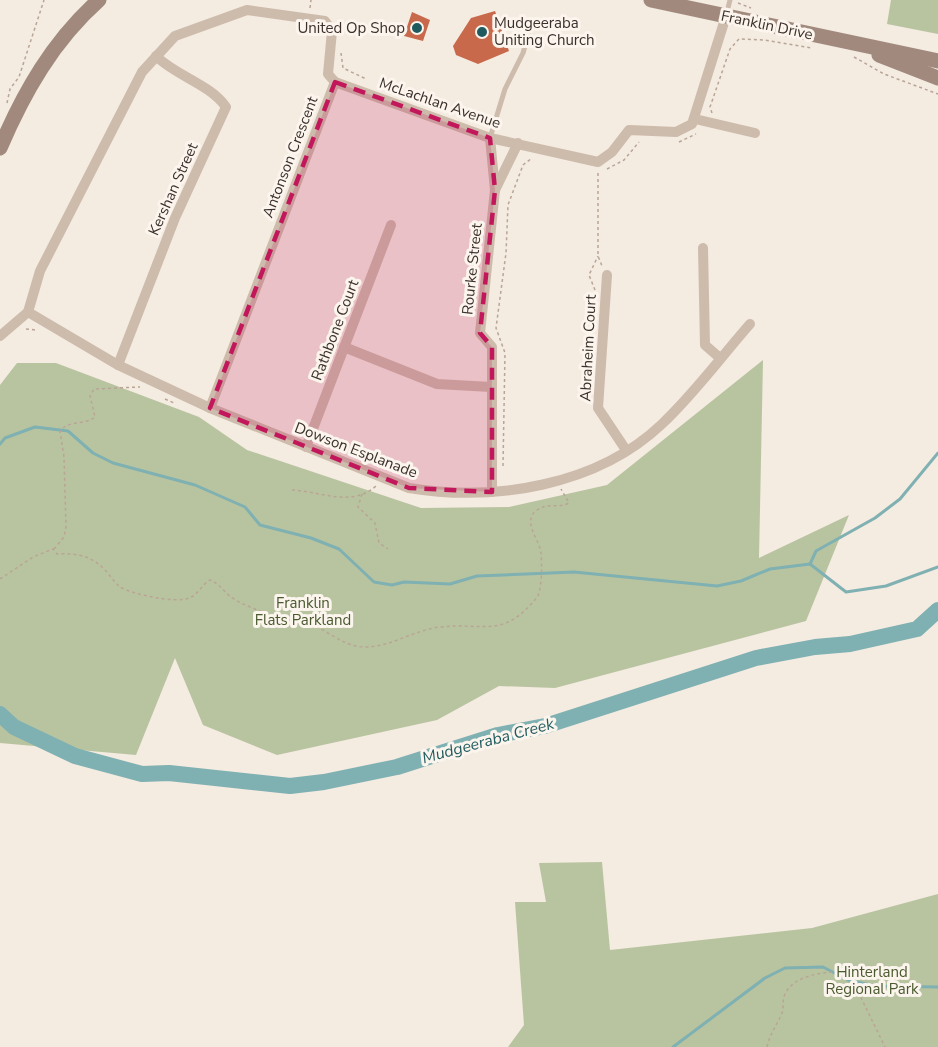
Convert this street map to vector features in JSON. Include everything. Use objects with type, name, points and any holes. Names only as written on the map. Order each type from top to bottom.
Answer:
[{"type":"main road","points":[[0,148],[16,111],[42,66],[71,28],[99,0]]},
{"type":"main road","name":"Franklin Drive","points":[[651,0],[726,16],[850,50]]},
{"type":"main road","points":[[850,50],[938,61]]},
{"type":"main road","points":[[850,50],[938,78]]},
{"type":"street","name":"Antonson Crescent","points":[[0,336],[28,312],[46,261],[141,72],[175,36],[247,10],[325,21],[332,31],[328,74],[335,82],[210,408]]},
{"type":"street","points":[[726,16],[695,119],[755,134]]},
{"type":"street","name":"Kershan Street","points":[[117,365],[176,218],[226,107],[219,98],[167,67],[156,56]]},
{"type":"street","name":"McLachlan Avenue","points":[[335,82],[490,138],[598,162],[612,152],[629,130],[676,132],[688,127],[695,119]]},
{"type":"street","name":"Rourke Street","points":[[490,138],[495,190],[480,333],[492,348],[492,492]]},
{"type":"street","name":"Rourke Street","points":[[495,190],[518,143]]},
{"type":"street","name":"Rathbone Court","points":[[306,447],[392,225]]},
{"type":"street","points":[[704,248],[705,345],[720,358]]},
{"type":"street","name":"Abraheim Court","points":[[607,275],[598,408],[626,450]]},
{"type":"street","name":"Dowson Esplanade","points":[[28,312],[117,365],[210,408],[409,488],[434,493],[557,488],[595,469],[661,425],[750,324]]},
{"type":"street","points":[[344,347],[437,384],[491,387]]},
{"type":"lane","points":[[726,16],[730,0]]},
{"type":"lane","points":[[490,138],[505,89],[523,53],[532,21]]},
{"type":"path","points":[[6,106],[10,89],[18,77],[44,0]]},
{"type":"path","points":[[677,142],[707,130],[712,101],[730,49],[739,39],[764,40],[821,49]]},
{"type":"path","points":[[341,50],[343,68],[364,78],[360,91]]},
{"type":"path","points":[[850,50],[884,74],[938,94]]},
{"type":"path","points":[[607,275],[598,256],[598,170],[618,164],[636,144],[644,140]]},
{"type":"path","points":[[510,489],[503,474],[505,353],[496,328],[506,253],[508,205],[523,165],[528,159],[537,158]]},
{"type":"path","points":[[510,161],[523,165]]},
{"type":"path","points":[[23,329],[37,330]]},
{"type":"path","points":[[0,579],[33,557],[53,549],[64,537],[66,526],[64,457],[60,432],[62,429],[67,425],[88,422],[95,417],[90,396],[94,389],[143,387],[137,384]]},
{"type":"path","points":[[162,398],[180,406]]},
{"type":"path","points":[[292,490],[338,498],[362,493],[381,484]]},
{"type":"path","points":[[557,488],[570,487]]},
{"type":"path","points":[[53,549],[57,554],[77,553],[90,559],[103,568],[118,586],[129,591],[172,601],[189,598],[210,580],[220,585],[239,602],[274,617],[305,621],[343,642],[364,647],[385,644],[418,631],[442,627],[490,628],[505,624],[527,609],[540,589],[541,552],[532,531],[531,520],[534,511],[547,504],[564,506],[569,503],[557,488]]},
{"type":"path","points":[[362,493],[358,507],[375,523],[379,543],[388,549]]},
{"type":"path","points":[[767,1047],[770,1032],[782,1013],[785,994],[800,980],[824,972],[848,971],[885,1047]]},
{"type":"highlighted area","points":[[335,82],[490,138],[495,190],[480,333],[492,347],[492,492],[409,488],[210,408]]},
{"type":"green space","points":[[891,0],[938,0],[938,34],[887,24]]},
{"type":"green space","name":"Franklin Flats Parkland","points":[[763,360],[759,558],[849,515],[806,621],[555,688],[499,686],[437,720],[277,755],[203,725],[175,658],[136,755],[0,743],[0,385],[17,363],[56,363],[199,417],[247,450],[421,508],[509,507],[607,485]]},
{"type":"green space","name":"Hinterland Regional Park","points":[[602,862],[610,950],[812,928],[938,894],[938,1047],[508,1047],[524,1025],[515,902],[546,902],[539,863]]},
{"type":"building","name":"Mudgeeraba Uniting Church","points":[[495,11],[509,51],[478,64],[456,55],[453,46],[471,18]]},
{"type":"building","name":"United Op Shop","points":[[412,12],[430,20],[423,41],[404,36]]},
{"type":"waterway","points":[[0,444],[5,438],[35,427],[68,431],[93,453],[113,463],[195,485],[245,507],[260,525],[311,538],[339,549],[374,582],[392,585],[404,582],[450,584],[477,576],[574,572],[717,586],[741,581],[770,569],[810,564],[846,592],[886,586],[938,567]]},
{"type":"waterway","points":[[810,564],[816,551],[875,518],[900,499],[938,453]]},
{"type":"waterway","name":"Mudgeeraba Creek","points":[[0,714],[14,727],[75,756],[142,774],[169,773],[290,786],[324,782],[397,767],[498,735],[545,726],[756,658],[815,647],[850,644],[917,629],[938,610]]},
{"type":"waterway","points":[[673,1047],[765,978],[785,968],[823,967],[848,980],[875,986],[938,987]]},
{"type":"place","name":"United Op Shop","points":[[417,28]]},
{"type":"place","name":"Mudgeeraba Uniting Church","points":[[482,32]]}]
